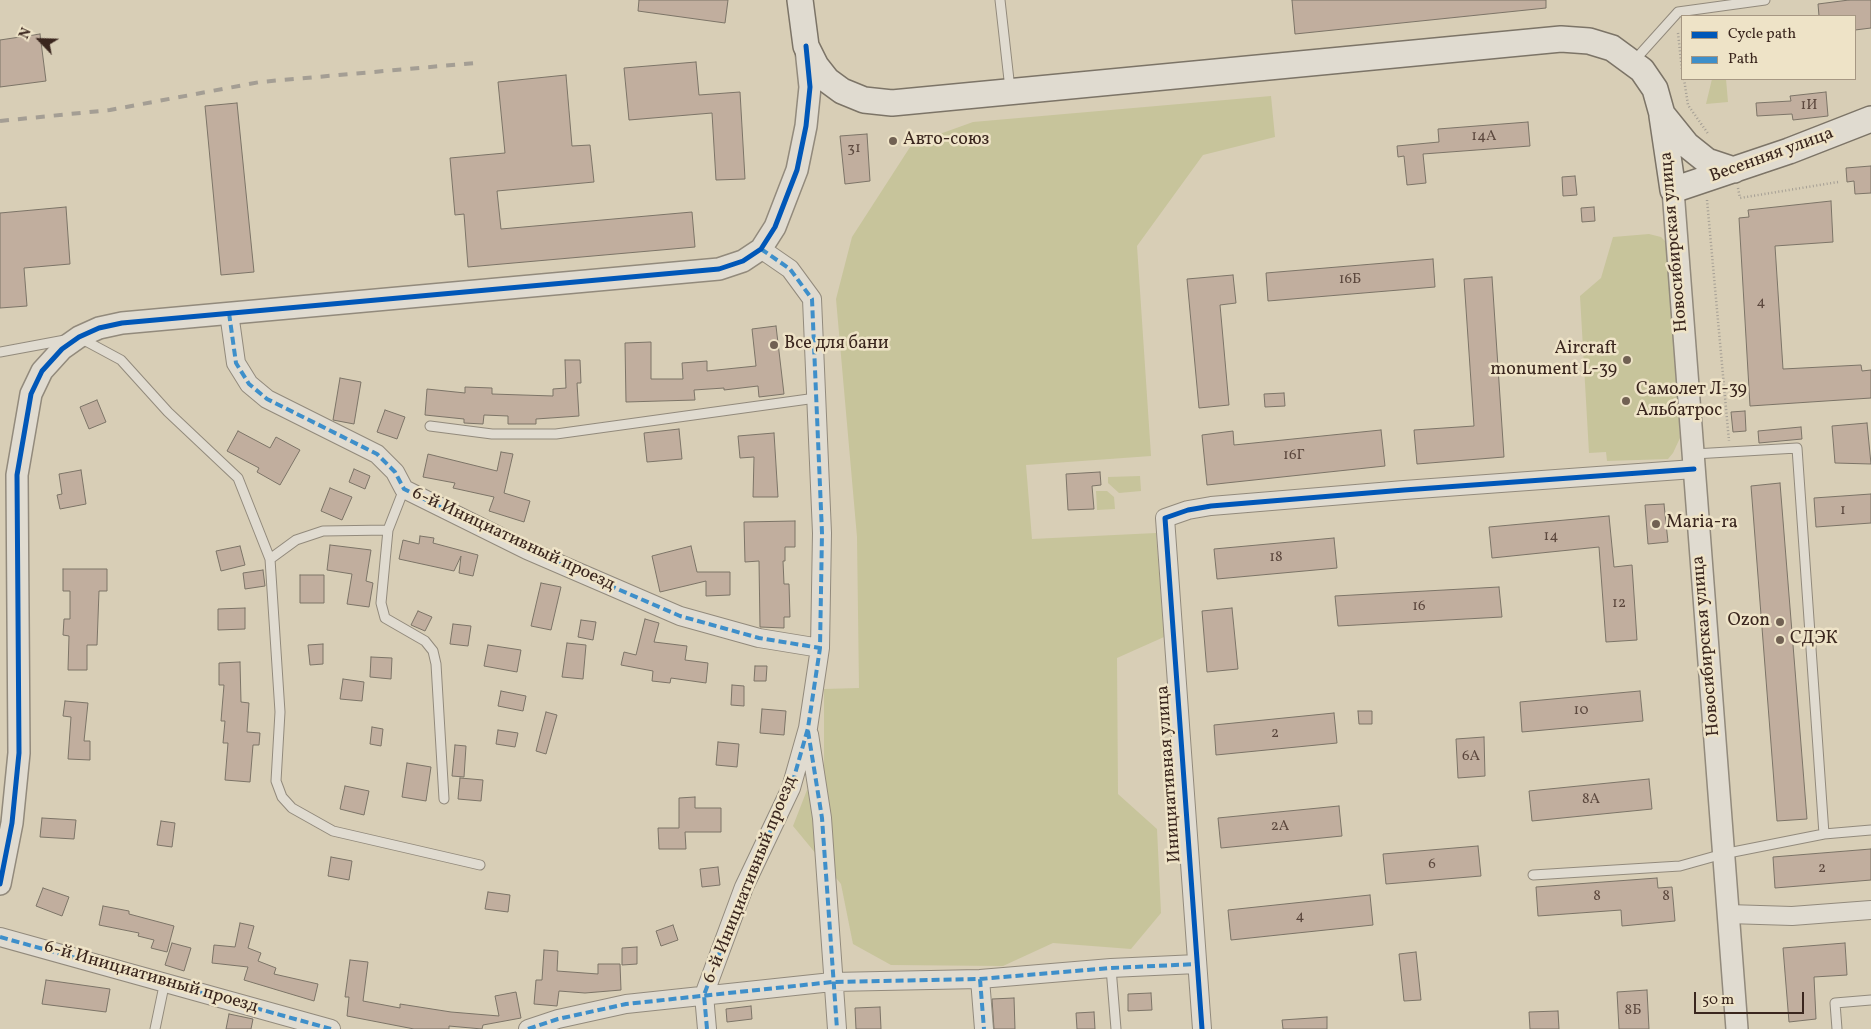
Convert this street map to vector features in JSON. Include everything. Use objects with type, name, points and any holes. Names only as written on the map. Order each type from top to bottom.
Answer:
[{"type":"main road","points":[[800,0],[806,46],[816,66],[827,80],[842,91],[864,100],[892,102],[1561,39],[1589,40],[1612,48],[1642,70],[1655,90],[1662,114],[1687,145],[1734,182]]},
{"type":"main road","name":"Новосибирская улица","points":[[1662,114],[1672,190]]},
{"type":"main road","name":"Весенняя улица","points":[[1672,190],[1734,182],[1871,119]]},
{"type":"street","points":[[0,884],[12,823],[19,753],[17,475],[22,433],[31,394],[42,371],[62,349],[79,337],[98,328],[122,323],[719,269],[743,261],[760,249],[775,227],[797,170],[806,126],[810,87],[806,46]]},
{"type":"street","name":"Новосибирская улица","points":[[1672,190],[1737,1029]]},
{"type":"street","name":"6-й Инициативный проезд","points":[[528,1029],[558,1024],[626,1004],[704,995],[744,887],[791,788],[808,728],[820,648],[822,532],[812,299],[790,269],[760,249]]},
{"type":"street","name":"6-й Инициативный проезд","points":[[230,313],[236,363],[248,384],[267,399],[377,454],[395,472],[404,489],[527,550],[680,616],[759,638],[820,648]]},
{"type":"street","name":"Инициативная улица","points":[[1202,1029],[1165,518],[1188,510],[1211,506],[1404,490],[1693,461]]},
{"type":"street","points":[[808,728],[822,818],[832,982],[837,1029]]},
{"type":"street","points":[[1728,914],[1792,916],[1871,910]]},
{"type":"street","name":"6-й Инициативный проезд","points":[[0,937],[165,981],[331,1029]]},
{"type":"street","points":[[707,1029],[704,995],[832,982],[980,979],[1111,968],[1197,964]]},
{"type":"street","points":[[980,979],[984,1029]]},
{"type":"lane","points":[[1000,0],[1010,91]]},
{"type":"lane","points":[[1633,62],[1678,12],[1765,0]]},
{"type":"lane","points":[[0,352],[79,337],[121,360],[168,412],[238,478],[270,559],[280,712],[276,781],[282,797],[292,808],[333,831],[480,864]]},
{"type":"lane","points":[[430,426],[492,434],[556,434],[816,398]]},
{"type":"lane","points":[[1693,461],[1730,452],[1797,448],[1824,834]]},
{"type":"lane","points":[[404,489],[388,530],[381,603],[384,618],[395,626],[413,633],[425,641],[433,651],[436,664],[444,799]]},
{"type":"lane","points":[[270,559],[296,540],[323,531],[388,530]]},
{"type":"lane","points":[[1533,875],[1680,866],[1723,854],[1824,834],[1871,830]]},
{"type":"lane","points":[[1111,968],[1116,1029]]},
{"type":"lane","points":[[156,1029],[165,981]]},
{"type":"lane","points":[[1837,1029],[1835,1003],[1871,1000]]},
{"type":"path","points":[[1678,33],[1681,61]]},
{"type":"path","points":[[1684,80],[1688,105],[1695,118],[1713,139]]},
{"type":"path","points":[[1734,182],[1740,198],[1838,182]]},
{"type":"path","points":[[1715,196],[1707,199],[1730,452]]},
{"type":"shaded area","points":[[1712,80],[1726,80],[1728,102],[1706,104]]},
{"type":"shaded area","points":[[1271,96],[1275,137],[1203,155],[1137,246],[1151,456],[1026,465],[1032,539],[1156,533],[1164,637],[1117,658],[1118,794],[1157,829],[1161,913],[1131,949],[1053,943],[1003,966],[891,965],[853,944],[841,884],[793,826],[807,790],[824,787],[824,689],[859,688],[857,537],[836,299],[852,237],[912,144],[973,122]]},
{"type":"shaded area","points":[[1649,234],[1661,237],[1667,243],[1680,438],[1668,459],[1607,461],[1606,452],[1589,453],[1580,296],[1601,278],[1613,237]]},
{"type":"shaded area","points":[[1140,476],[1141,491],[1119,493],[1108,483],[1108,477]]},
{"type":"shaded area","points":[[1096,491],[1107,491],[1114,497],[1115,509],[1097,510]]},
{"type":"building","points":[[639,0],[728,0],[725,23],[638,11]]},
{"type":"building","points":[[1292,0],[1546,0],[1546,8],[1295,34]]},
{"type":"building","points":[[1849,0],[1871,0],[1871,28],[1856,30],[1856,15],[1819,15],[1818,4]]},
{"type":"building","points":[[40,34],[46,81],[0,87],[0,40]]},
{"type":"building","points":[[696,62],[699,95],[740,92],[745,179],[716,180],[712,113],[629,120],[624,68]]},
{"type":"building","points":[[566,75],[572,146],[590,145],[594,182],[497,191],[501,229],[692,212],[695,247],[468,267],[464,214],[455,215],[450,158],[505,153],[498,82]]},
{"type":"building","points":[[1826,92],[1828,116],[1793,120],[1792,114],[1757,116],[1756,103],[1791,101],[1790,96]]},
{"type":"building","points":[[237,103],[254,272],[221,275],[205,106]]},
{"type":"building","points":[[1528,122],[1530,146],[1423,154],[1426,183],[1407,185],[1404,156],[1398,157],[1397,146],[1439,142],[1438,129]]},
{"type":"building","points":[[867,134],[870,181],[845,184],[840,136]]},
{"type":"building","points":[[1871,166],[1871,193],[1855,194],[1854,181],[1847,182],[1846,168]]},
{"type":"building","points":[[1575,176],[1577,195],[1563,196],[1562,177]]},
{"type":"building","points":[[1831,201],[1833,242],[1775,246],[1783,369],[1861,365],[1862,371],[1871,370],[1871,398],[1750,406],[1739,218],[1749,217],[1748,210]]},
{"type":"building","points":[[66,207],[70,264],[24,268],[27,306],[0,308],[0,213]]},
{"type":"building","points":[[1594,207],[1595,221],[1582,222],[1581,208]]},
{"type":"building","points":[[1433,259],[1435,287],[1268,301],[1266,273]]},
{"type":"building","points":[[1233,275],[1236,303],[1220,305],[1229,405],[1199,408],[1187,279]]},
{"type":"building","points":[[1492,277],[1504,457],[1417,464],[1414,430],[1474,426],[1464,279]]},
{"type":"building","points":[[776,326],[784,394],[759,397],[758,386],[724,390],[724,388],[694,390],[695,400],[626,402],[625,343],[651,342],[651,379],[683,379],[682,363],[707,361],[707,371],[756,366],[752,329]]},
{"type":"building","points":[[565,360],[580,360],[581,383],[577,383],[579,416],[536,419],[536,424],[508,424],[508,416],[484,415],[483,424],[464,423],[464,419],[425,415],[427,389],[465,393],[465,387],[492,388],[492,394],[553,396],[553,389],[566,388]]},
{"type":"building","points":[[340,378],[361,382],[354,424],[333,420]]},
{"type":"building","points":[[1284,393],[1285,406],[1265,407],[1264,394]]},
{"type":"building","points":[[97,400],[106,422],[89,429],[80,407]]},
{"type":"building","points":[[385,410],[405,417],[397,439],[377,432]]},
{"type":"building","points":[[1745,411],[1746,431],[1733,432],[1731,412]]},
{"type":"building","points":[[1867,423],[1871,464],[1835,463],[1832,426]]},
{"type":"building","points":[[1801,427],[1802,439],[1759,443],[1758,431]]},
{"type":"building","points":[[679,429],[682,459],[647,462],[644,433]]},
{"type":"building","points":[[1381,430],[1385,466],[1207,485],[1202,435],[1233,431],[1234,445]]},
{"type":"building","points":[[238,431],[270,448],[276,437],[300,450],[280,485],[257,472],[259,468],[227,451]]},
{"type":"building","points":[[774,433],[778,497],[753,497],[754,457],[740,458],[738,436]]},
{"type":"building","points":[[501,452],[513,454],[504,493],[530,501],[524,522],[489,511],[494,497],[453,488],[455,483],[423,477],[428,454],[497,471]]},
{"type":"building","points":[[354,469],[370,476],[365,489],[349,482]]},
{"type":"building","points":[[81,470],[86,504],[60,509],[57,495],[62,494],[59,474]]},
{"type":"building","points":[[1100,472],[1101,485],[1092,486],[1094,509],[1068,510],[1066,474]]},
{"type":"building","points":[[1780,483],[1807,819],[1777,821],[1751,486]]},
{"type":"building","points":[[330,488],[352,497],[342,520],[321,511]]},
{"type":"building","points":[[1871,494],[1871,523],[1816,527],[1814,498]]},
{"type":"building","name":"Maria-ra","points":[[1664,504],[1668,542],[1648,544],[1645,505]]},
{"type":"building","points":[[1609,516],[1614,567],[1632,565],[1637,640],[1606,642],[1599,547],[1492,558],[1489,527]]},
{"type":"building","points":[[795,521],[795,547],[785,547],[785,561],[783,561],[784,584],[789,584],[790,617],[784,617],[784,628],[760,627],[759,561],[745,562],[744,522]]},
{"type":"building","points":[[420,536],[434,538],[433,543],[478,555],[473,576],[459,573],[461,556],[454,571],[399,559],[403,540],[419,544]]},
{"type":"building","points":[[1334,538],[1337,568],[1217,579],[1214,549]]},
{"type":"building","points":[[330,545],[371,550],[366,581],[373,583],[369,607],[347,604],[352,574],[327,570]]},
{"type":"building","points":[[240,546],[245,565],[221,571],[216,551]]},
{"type":"building","points":[[691,546],[697,572],[730,572],[730,595],[706,596],[706,581],[660,592],[652,556]]},
{"type":"building","points":[[63,569],[107,569],[107,591],[99,591],[97,645],[87,645],[87,670],[68,670],[69,636],[63,635],[64,619],[70,619],[70,591],[63,591]]},
{"type":"building","points":[[263,570],[265,586],[245,589],[243,573]]},
{"type":"building","points":[[300,575],[324,575],[324,603],[300,603]]},
{"type":"building","points":[[541,583],[561,587],[551,630],[531,626]]},
{"type":"building","points":[[1499,587],[1502,617],[1338,626],[1335,596]]},
{"type":"building","points":[[245,608],[245,629],[218,630],[218,609]]},
{"type":"building","points":[[1232,608],[1238,669],[1207,672],[1202,611]]},
{"type":"building","points":[[418,611],[432,617],[425,631],[411,625]]},
{"type":"building","points":[[645,619],[659,623],[654,642],[687,646],[685,660],[708,663],[706,683],[671,678],[670,683],[652,681],[653,671],[621,665],[624,652],[636,655]]},
{"type":"building","points":[[581,620],[596,622],[593,640],[578,637]]},
{"type":"building","points":[[453,624],[471,626],[468,646],[450,644]]},
{"type":"building","points":[[567,643],[586,645],[583,679],[562,677]]},
{"type":"building","points":[[323,644],[323,664],[310,665],[308,645]]},
{"type":"building","points":[[488,645],[521,650],[517,672],[484,666]]},
{"type":"building","points":[[371,657],[392,658],[391,679],[370,677]]},
{"type":"building","points":[[240,662],[241,702],[249,703],[247,732],[260,733],[259,745],[253,745],[250,782],[225,780],[228,743],[223,743],[225,721],[221,721],[224,685],[219,685],[219,663]]},
{"type":"building","points":[[755,666],[767,666],[766,681],[754,681]]},
{"type":"building","points":[[343,679],[364,682],[362,701],[340,699]]},
{"type":"building","points":[[732,685],[744,686],[744,706],[731,705]]},
{"type":"building","points":[[501,691],[526,696],[523,711],[498,706]]},
{"type":"building","points":[[1640,691],[1643,721],[1522,732],[1520,702]]},
{"type":"building","points":[[65,701],[88,703],[84,741],[90,741],[90,760],[68,759],[71,717],[63,716]]},
{"type":"building","points":[[762,709],[786,711],[784,735],[760,733]]},
{"type":"building","points":[[1358,711],[1372,711],[1372,724],[1359,724]]},
{"type":"building","points":[[546,712],[557,715],[546,754],[536,751]]},
{"type":"building","points":[[1334,713],[1337,743],[1216,755],[1214,725]]},
{"type":"building","points":[[372,727],[383,729],[381,746],[370,744]]},
{"type":"building","points":[[498,730],[518,733],[515,747],[496,744]]},
{"type":"building","points":[[1484,737],[1485,776],[1458,778],[1456,739]]},
{"type":"building","points":[[718,742],[739,744],[737,767],[716,765]]},
{"type":"building","points":[[455,745],[466,746],[464,777],[452,776]]},
{"type":"building","points":[[407,763],[431,767],[426,801],[402,797]]},
{"type":"building","points":[[460,778],[483,780],[481,801],[458,799]]},
{"type":"building","points":[[1649,779],[1652,809],[1532,821],[1529,791]]},
{"type":"building","points":[[345,786],[369,791],[364,815],[340,809]]},
{"type":"building","points":[[695,797],[695,808],[721,808],[721,832],[685,832],[686,849],[659,849],[658,828],[679,828],[679,798]]},
{"type":"building","points":[[1339,806],[1342,836],[1221,848],[1218,818]]},
{"type":"building","points":[[42,818],[76,820],[74,839],[40,837]]},
{"type":"building","points":[[161,821],[175,823],[172,847],[157,845]]},
{"type":"building","points":[[1478,846],[1481,876],[1386,884],[1383,854]]},
{"type":"building","points":[[1871,849],[1871,880],[1775,888],[1773,857]]},
{"type":"building","points":[[331,857],[352,861],[349,880],[328,876]]},
{"type":"building","points":[[718,867],[720,885],[702,887],[700,869]]},
{"type":"building","points":[[1657,878],[1658,888],[1672,887],[1675,921],[1622,926],[1621,910],[1538,916],[1536,887]]},
{"type":"building","points":[[43,888],[69,897],[62,916],[36,906]]},
{"type":"building","points":[[488,892],[510,895],[508,912],[485,909]]},
{"type":"building","points":[[1370,895],[1373,925],[1231,940],[1228,910]]},
{"type":"building","points":[[103,906],[129,911],[129,914],[174,926],[167,952],[151,948],[154,940],[138,936],[139,933],[99,925]]},
{"type":"building","points":[[240,923],[254,926],[248,948],[261,953],[258,961],[276,968],[274,974],[318,984],[314,1001],[244,980],[248,967],[212,963],[214,945],[235,947]]},
{"type":"building","points":[[673,925],[678,940],[661,946],[656,931]]},
{"type":"building","points":[[172,943],[191,948],[184,971],[165,965]]},
{"type":"building","points":[[1845,943],[1847,975],[1814,977],[1816,1019],[1789,1022],[1783,948]]},
{"type":"building","points":[[637,947],[637,964],[622,965],[622,948]]},
{"type":"building","points":[[544,950],[558,951],[557,971],[598,974],[598,964],[620,964],[621,990],[585,993],[559,991],[557,1006],[534,1004],[536,980],[542,980]]},
{"type":"building","points":[[1416,952],[1421,1000],[1404,1001],[1399,954]]},
{"type":"building","points":[[350,960],[368,962],[363,1001],[400,1008],[400,1004],[451,1012],[499,1016],[495,996],[516,992],[521,1018],[483,1025],[482,1029],[449,1026],[449,1029],[414,1029],[347,1016],[349,997],[345,997]]},
{"type":"building","points":[[46,980],[110,989],[106,1012],[42,1004]]},
{"type":"building","points":[[1647,990],[1649,1029],[1619,1029],[1617,992]]},
{"type":"building","points":[[1151,993],[1152,1010],[1128,1011],[1128,994]]},
{"type":"building","points":[[1014,998],[1015,1029],[994,1029],[992,999]]},
{"type":"building","points":[[751,1006],[752,1019],[727,1022],[726,1009]]},
{"type":"building","points":[[880,1007],[881,1029],[856,1029],[855,1008]]},
{"type":"building","points":[[1558,1011],[1559,1029],[1530,1029],[1529,1012]]},
{"type":"building","points":[[1094,1012],[1095,1029],[1077,1029],[1076,1013]]},
{"type":"building","points":[[229,1014],[253,1019],[251,1029],[226,1029]]},
{"type":"building","points":[[1327,1017],[1327,1029],[1283,1029],[1282,1020]]},
{"type":"railway","points":[[0,121],[110,110],[260,82],[475,63]]},
{"type":"marked path","points":[[707,1029],[704,995],[744,887],[791,788],[808,728],[820,648],[822,533],[812,299],[790,269],[761,249]]},
{"type":"marked path","points":[[229,313],[236,363],[249,384],[267,399],[377,454],[395,472],[404,489],[527,550],[680,616],[759,638],[820,648]]},
{"type":"marked path","points":[[808,731],[822,818],[837,1029]]},
{"type":"marked path","points":[[0,937],[331,1029]]},
{"type":"marked path","points":[[528,1029],[558,1019],[626,1004],[832,982],[980,979],[1111,968],[1197,964]]},
{"type":"marked path","points":[[980,979],[984,1029]]},
{"type":"cycle path","points":[[0,884],[12,823],[19,753],[17,475],[31,394],[42,371],[62,349],[79,337],[99,328],[122,323],[719,269],[743,261],[761,249],[775,227],[797,170],[806,126],[810,87],[806,46]]},
{"type":"cycle path","points":[[1202,1029],[1165,518],[1188,510],[1211,506],[1694,469]]},
{"type":"place","name":"Авто-союз","points":[[893,141]]},
{"type":"place","name":"Все для бани","points":[[774,345]]},
{"type":"place","name":"Aircraft monument L-39","points":[[1627,360]]},
{"type":"place","name":"Самолет Л-39 Альбатрос","points":[[1626,401]]},
{"type":"place","name":"Maria-ra","points":[[1656,524]]},
{"type":"place","name":"Ozon","points":[[1780,622]]},
{"type":"place","name":"СДЭК","points":[[1780,640]]}]
